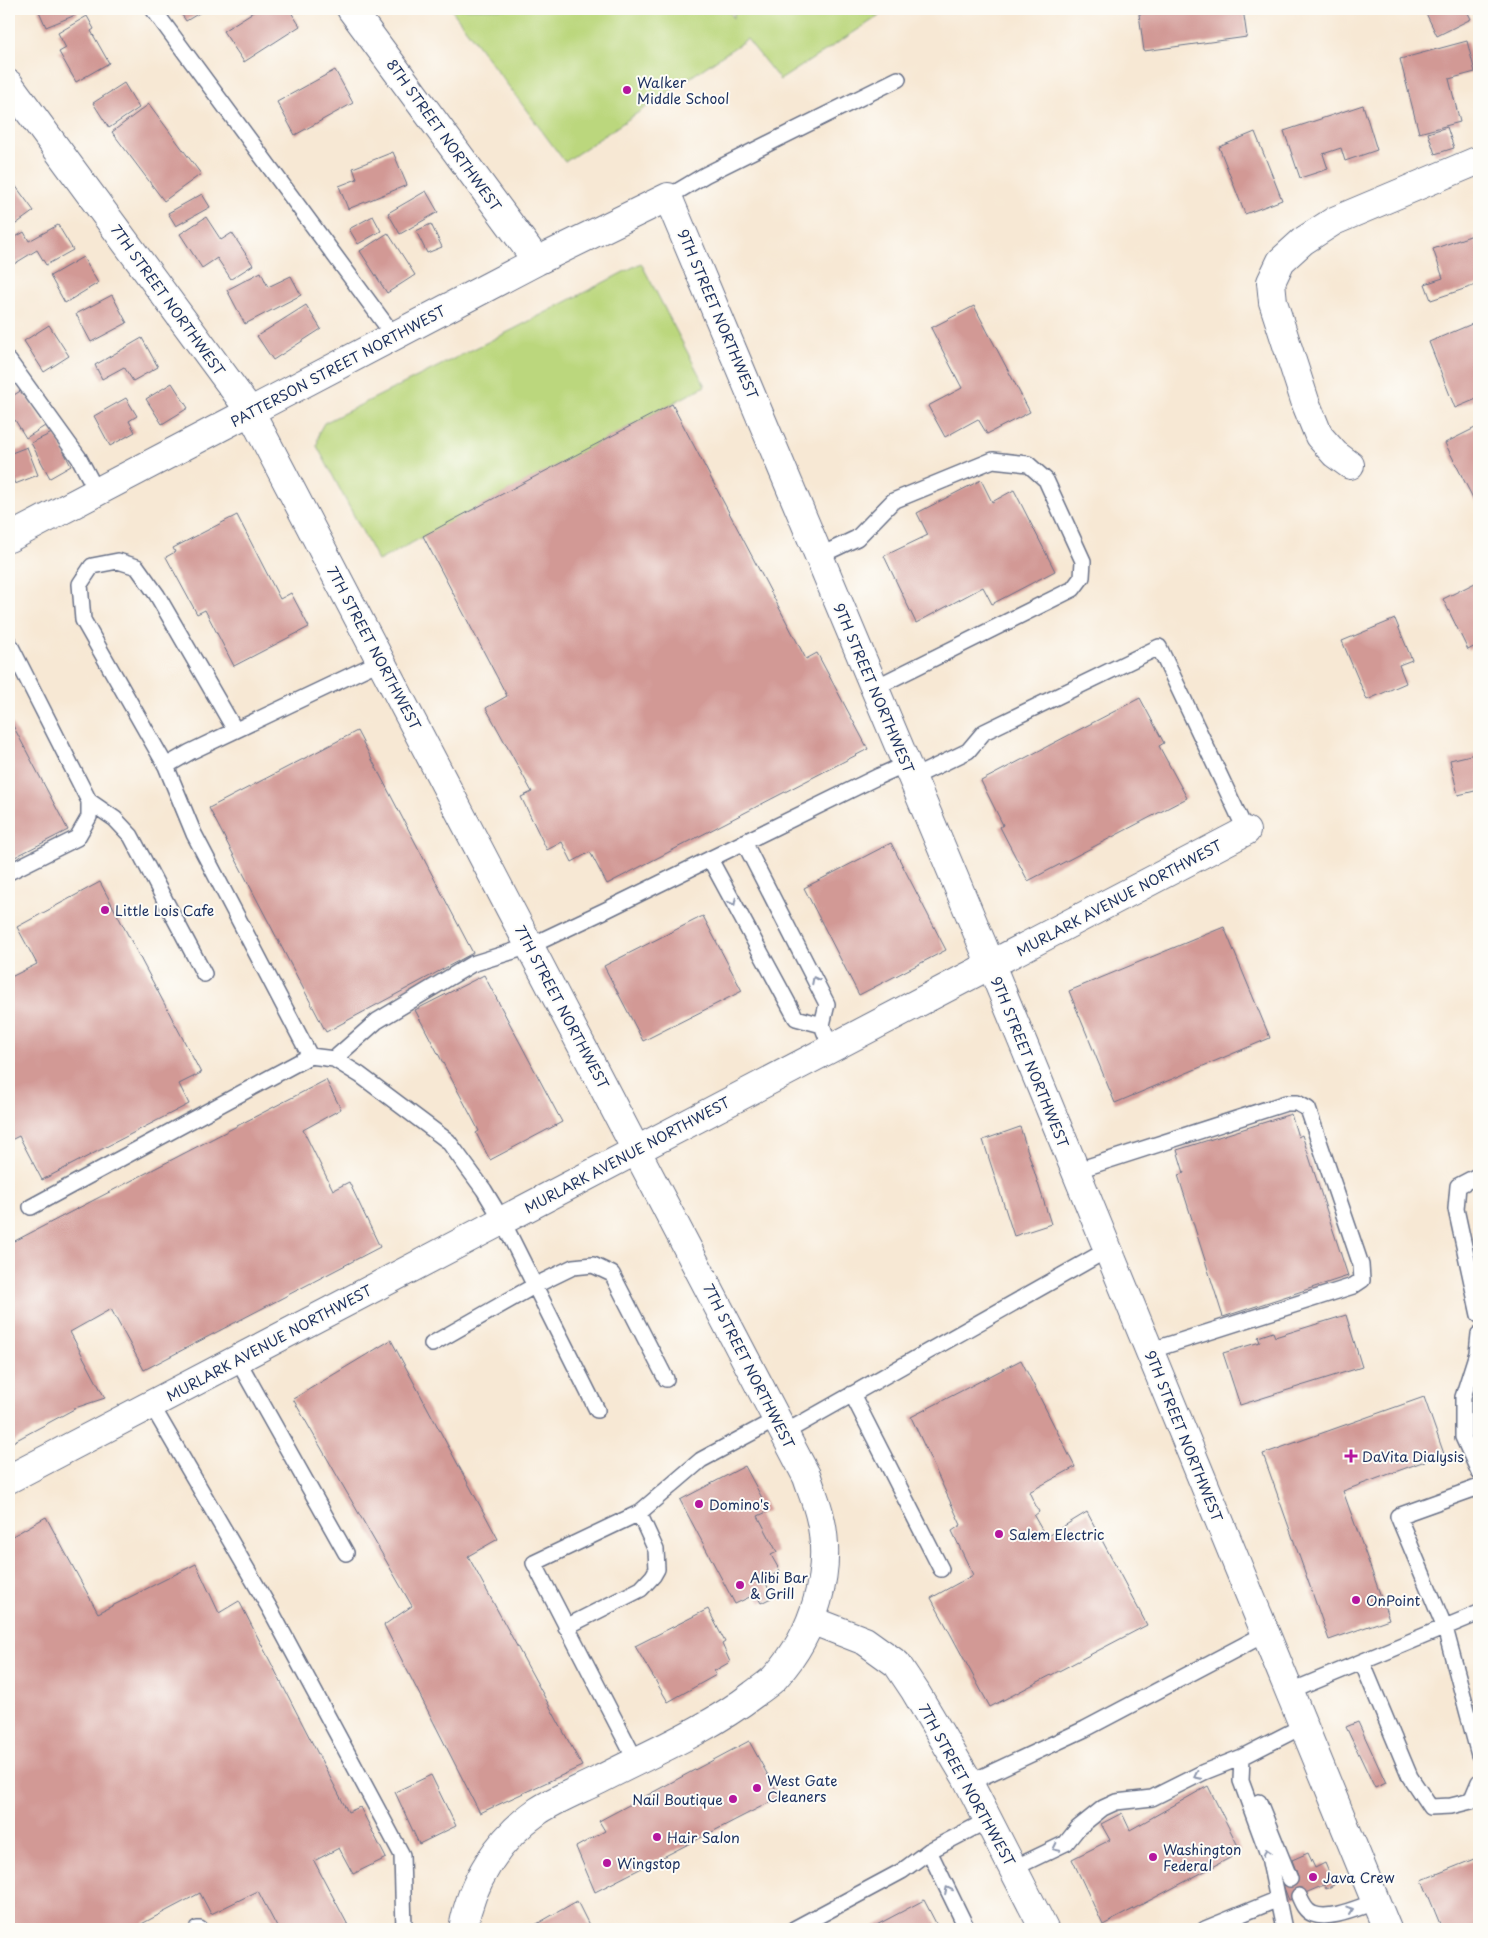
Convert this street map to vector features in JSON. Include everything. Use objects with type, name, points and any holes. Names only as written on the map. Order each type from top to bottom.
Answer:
[{"type":"street","name":"8TH STREET NORTHWEST","points":[[351,9],[537,262]]},
{"type":"street","name":"7TH STREET NORTHWEST","points":[[9,84],[250,411],[636,1149],[807,1477],[821,1517],[824,1552],[821,1588],[811,1620],[865,1641],[897,1664],[969,1783],[1044,1929]]},
{"type":"street","points":[[1350,465],[1335,454],[1319,436],[1306,404],[1273,302],[1271,282],[1281,261],[1303,241],[1334,221],[1479,160]]},
{"type":"street","name":"PATTERSON STREET NORTHWEST","points":[[9,538],[537,262],[668,197]]},
{"type":"street","name":"9TH STREET NORTHWEST","points":[[668,197],[991,965],[1386,1929]]},
{"type":"street","name":"MURLARK AVENUE NORTHWEST","points":[[9,1479],[636,1149],[826,1037],[991,965],[1246,831]]},
{"type":"street","points":[[463,1929],[465,1917],[482,1874],[505,1840],[538,1811],[728,1714],[777,1676],[797,1648],[811,1620]]},
{"type":"lane","points":[[153,9],[394,336]]},
{"type":"lane","points":[[668,197],[705,175],[898,79]]},
{"type":"lane","points":[[9,361],[80,458],[97,492]]},
{"type":"lane","points":[[819,556],[857,538],[893,501],[993,460],[1028,464],[1046,480],[1083,561],[1082,577],[1073,589],[874,688]]},
{"type":"lane","points":[[235,730],[157,595],[137,567],[118,561],[92,566],[80,584],[83,620],[166,766],[194,834],[310,1056]]},
{"type":"lane","points":[[9,643],[89,801],[89,817],[77,838],[9,872]]},
{"type":"lane","points":[[334,1059],[377,1021],[472,964],[530,946],[879,776],[909,771],[968,751],[984,732],[1159,647],[1246,831]]},
{"type":"lane","points":[[166,766],[235,730],[381,661]]},
{"type":"lane","points":[[89,801],[115,819],[131,836],[204,974]]},
{"type":"lane","points":[[744,842],[827,1004],[826,1037]]},
{"type":"lane","points":[[710,859],[796,1018],[826,1037]]},
{"type":"lane","points":[[31,1208],[310,1056],[334,1059],[360,1075],[448,1141],[484,1190],[502,1220],[597,1410]]},
{"type":"lane","points":[[1075,1171],[1286,1103],[1297,1103],[1308,1109],[1361,1265],[1362,1280],[1353,1286],[1149,1352]]},
{"type":"lane","points":[[1479,1176],[1458,1186],[1456,1209],[1479,1315]]},
{"type":"lane","points":[[636,1761],[534,1563],[639,1513],[701,1460],[852,1394],[1107,1250]]},
{"type":"lane","points":[[432,1344],[534,1286],[573,1267],[593,1265],[612,1274],[666,1379]]},
{"type":"lane","points":[[1479,1334],[1477,1353],[1463,1397],[1463,1437],[1479,1472]]},
{"type":"lane","points":[[237,1359],[346,1553]]},
{"type":"lane","points":[[852,1394],[941,1568]]},
{"type":"lane","points":[[151,1404],[270,1609],[402,1855],[404,1929]]},
{"type":"lane","points":[[1479,1486],[1398,1516],[1445,1628],[1479,1755]]},
{"type":"lane","points":[[566,1627],[641,1589],[653,1576],[656,1569],[656,1550],[639,1513]]},
{"type":"lane","points":[[1289,1692],[1479,1613]]},
{"type":"lane","points":[[969,1783],[1085,1729],[1265,1634]]},
{"type":"lane","points":[[1362,1662],[1410,1777],[1430,1807],[1451,1806],[1471,1802],[1479,1782]]},
{"type":"lane","points":[[1012,1869],[1066,1843],[1078,1828],[1103,1808],[1116,1802],[1152,1798],[1204,1772],[1242,1757],[1303,1726]]},
{"type":"lane","points":[[1242,1757],[1250,1772],[1252,1785],[1290,1879]]},
{"type":"lane","points":[[1242,1757],[1242,1781],[1269,1857],[1276,1900],[1284,1929]]},
{"type":"lane","points":[[794,1929],[902,1871],[929,1851],[988,1820]]},
{"type":"lane","points":[[929,1851],[967,1929]]},
{"type":"lane","points":[[1299,1896],[1305,1908],[1313,1915],[1332,1916],[1375,1902]]},
{"type":"lane","points":[[1205,1929],[1276,1900]]},
{"type":"green space","points":[[451,9],[727,9],[734,18],[734,9],[890,9],[780,80],[747,39],[565,162]]},
{"type":"green space","points":[[641,263],[705,386],[378,561],[317,446],[319,432],[324,423],[514,329]]},
{"type":"building","points":[[38,9],[76,9],[78,14],[46,27]]},
{"type":"building","points":[[178,9],[206,9],[186,21]]},
{"type":"building","points":[[258,9],[289,9],[300,26],[244,62],[223,31]]},
{"type":"building","points":[[1175,9],[1243,9],[1247,37],[1144,51],[1139,14]]},
{"type":"building","points":[[1424,9],[1466,9],[1471,19],[1437,36]]},
{"type":"building","points":[[87,16],[94,29],[91,31],[109,63],[76,82],[59,52],[66,48],[58,33]]},
{"type":"building","points":[[1467,41],[1475,72],[1449,79],[1460,122],[1419,133],[1400,59]]},
{"type":"building","points":[[335,70],[353,103],[295,135],[277,102]]},
{"type":"building","points":[[124,83],[139,108],[109,128],[93,103]]},
{"type":"building","points":[[149,104],[201,174],[164,201],[112,132]]},
{"type":"building","points":[[1363,105],[1377,150],[1345,161],[1341,148],[1323,154],[1328,169],[1300,178],[1284,131]]},
{"type":"building","points":[[1447,127],[1454,148],[1435,154],[1428,133]]},
{"type":"building","points":[[1255,132],[1282,200],[1245,214],[1219,147]]},
{"type":"building","points":[[393,152],[407,185],[348,209],[339,186],[357,179],[353,168]]},
{"type":"building","points":[[12,181],[34,211],[9,229],[9,183]]},
{"type":"building","points":[[426,191],[438,212],[400,234],[388,213]]},
{"type":"building","points":[[202,194],[210,207],[176,226],[168,213]]},
{"type":"building","points":[[373,216],[381,231],[358,244],[349,229]]},
{"type":"building","points":[[206,217],[221,240],[232,233],[253,265],[231,279],[217,258],[202,268],[180,234]]},
{"type":"building","points":[[431,224],[442,247],[427,253],[416,231]]},
{"type":"building","points":[[58,225],[73,250],[46,265],[37,250],[14,264],[9,255],[9,241],[24,232],[29,241]]},
{"type":"building","points":[[388,233],[415,275],[387,293],[360,251]]},
{"type":"building","points":[[1473,235],[1479,252],[1479,284],[1431,300],[1425,284],[1443,278],[1433,249]]},
{"type":"building","points":[[83,257],[98,283],[65,303],[50,276]]},
{"type":"building","points":[[261,272],[268,287],[291,276],[301,295],[245,324],[227,290]]},
{"type":"building","points":[[112,295],[127,323],[91,342],[76,314]]},
{"type":"building","points":[[306,305],[321,329],[273,360],[257,336]]},
{"type":"building","points":[[974,306],[1030,412],[987,434],[978,419],[945,437],[928,406],[962,388],[931,328]]},
{"type":"building","points":[[1472,324],[1479,344],[1479,398],[1455,408],[1429,342]]},
{"type":"building","points":[[49,325],[69,356],[44,372],[24,341]]},
{"type":"building","points":[[142,338],[158,367],[133,381],[124,367],[102,379],[95,365]]},
{"type":"building","points":[[172,383],[188,408],[162,424],[146,399]]},
{"type":"building","points":[[22,390],[45,426],[26,438],[15,420],[9,423],[9,398]]},
{"type":"building","points":[[126,398],[137,416],[129,421],[135,432],[110,446],[94,416]]},
{"type":"building","points":[[672,404],[806,659],[817,653],[868,749],[607,884],[590,852],[572,862],[562,842],[547,850],[521,797],[532,792],[486,708],[507,696],[423,536]]},
{"type":"building","points":[[1477,427],[1479,431],[1479,499],[1475,502],[1445,443]]},
{"type":"building","points":[[54,432],[71,466],[50,478],[31,443]]},
{"type":"building","points":[[27,447],[38,475],[15,484],[9,468],[9,454]]},
{"type":"building","points":[[981,480],[992,502],[1014,490],[1055,571],[992,604],[983,587],[916,623],[884,556],[928,535],[917,513]]},
{"type":"building","points":[[237,515],[280,599],[291,593],[309,627],[234,666],[205,610],[197,614],[166,557],[175,552],[173,548]]},
{"type":"building","points":[[1479,581],[1479,644],[1468,650],[1443,599]]},
{"type":"building","points":[[1395,619],[1412,660],[1399,665],[1406,683],[1367,700],[1342,641]]},
{"type":"building","points":[[1140,698],[1164,743],[1159,746],[1187,798],[1028,881],[1000,827],[1003,825],[981,781]]},
{"type":"building","points":[[9,718],[68,830],[9,860]]},
{"type":"building","points":[[357,731],[473,953],[326,1032],[209,808]]},
{"type":"building","points":[[1479,753],[1479,790],[1458,795],[1450,760]]},
{"type":"building","points":[[891,843],[946,950],[859,995],[804,888]]},
{"type":"building","points":[[100,882],[201,1073],[179,1084],[189,1104],[42,1180],[19,1136],[9,1141],[9,978],[37,964],[17,927]]},
{"type":"building","points":[[703,916],[742,991],[643,1041],[604,966]]},
{"type":"building","points":[[1224,927],[1270,1038],[1115,1103],[1069,991]]},
{"type":"building","points":[[484,975],[562,1122],[490,1160],[476,1133],[479,1131],[415,1010]]},
{"type":"building","points":[[326,1080],[341,1109],[303,1130],[333,1190],[349,1182],[380,1247],[144,1370],[111,1309],[70,1332],[105,1398],[78,1407],[9,1444],[9,1244]]},
{"type":"building","points":[[1291,1114],[1298,1137],[1302,1135],[1348,1276],[1223,1317],[1178,1175],[1184,1173],[1177,1150]]},
{"type":"building","points":[[1020,1127],[1051,1224],[1014,1236],[983,1140]]},
{"type":"building","points":[[1346,1315],[1362,1367],[1240,1405],[1223,1353],[1260,1342],[1258,1337],[1273,1332],[1275,1337]]},
{"type":"building","points":[[391,1340],[498,1539],[468,1556],[582,1766],[480,1813],[384,1625],[412,1606],[293,1399]]},
{"type":"building","name":"Salem Electric","points":[[1021,1360],[1075,1467],[1029,1492],[1039,1512],[1034,1516],[1046,1537],[1087,1512],[1147,1625],[990,1707],[931,1598],[973,1575],[952,1531],[961,1525],[911,1417]]},
{"type":"building","points":[[1424,1397],[1444,1454],[1343,1491],[1389,1619],[1329,1640],[1263,1454]]},
{"type":"building","points":[[745,1466],[769,1511],[758,1516],[777,1552],[771,1555],[780,1571],[764,1580],[773,1597],[761,1603],[756,1594],[735,1604],[680,1500]]},
{"type":"building","points":[[46,1517],[98,1613],[196,1564],[219,1613],[239,1601],[348,1812],[360,1807],[386,1858],[353,1874],[339,1848],[314,1861],[350,1929],[278,1929],[258,1891],[211,1914],[200,1893],[132,1929],[9,1929],[9,1538]]},
{"type":"building","points":[[708,1609],[725,1642],[722,1644],[730,1662],[714,1671],[716,1675],[668,1702],[635,1646]]},
{"type":"building","points":[[1358,1722],[1386,1783],[1375,1788],[1346,1727]]},
{"type":"building","points":[[749,1741],[780,1797],[595,1892],[576,1847],[605,1831],[599,1821]]},
{"type":"building","points":[[431,1775],[456,1826],[419,1844],[395,1792]]},
{"type":"building","name":"Washington Federal","points":[[1208,1786],[1241,1852],[1103,1925],[1072,1859],[1110,1840],[1101,1824],[1122,1813],[1130,1830]]},
{"type":"building","name":"Java Crew","points":[[1308,1853],[1315,1868],[1325,1863],[1334,1885],[1326,1889],[1324,1885],[1289,1900],[1282,1883],[1298,1876],[1292,1860]]},
{"type":"building","points":[[1479,1857],[1479,1927],[1474,1929],[1442,1929],[1422,1880]]},
{"type":"building","points":[[924,1900],[939,1929],[869,1929]]},
{"type":"building","points":[[577,1901],[591,1929],[528,1929]]},
{"type":"place","name":"Walker Middle School","points":[[627,90]]},
{"type":"place","name":"Little Lois Cafe","points":[[105,910]]},
{"type":"place","name":"DaVita Dialysis","points":[[1351,1456]]},
{"type":"place","name":"Domino's","points":[[699,1504]]},
{"type":"place","name":"Salem Electric","points":[[999,1534]]},
{"type":"place","name":"Alibi Bar & Grill","points":[[740,1585]]},
{"type":"place","name":"OnPoint","points":[[1356,1600]]},
{"type":"place","name":"West Gate Cleaners","points":[[757,1788]]},
{"type":"place","name":"Nail Boutique","points":[[733,1799]]},
{"type":"place","name":"Hair Salon","points":[[657,1837]]},
{"type":"place","name":"Washington Federal","points":[[1153,1857]]},
{"type":"place","name":"Wingstop","points":[[607,1863]]},
{"type":"place","name":"Java Crew","points":[[1313,1877]]}]
